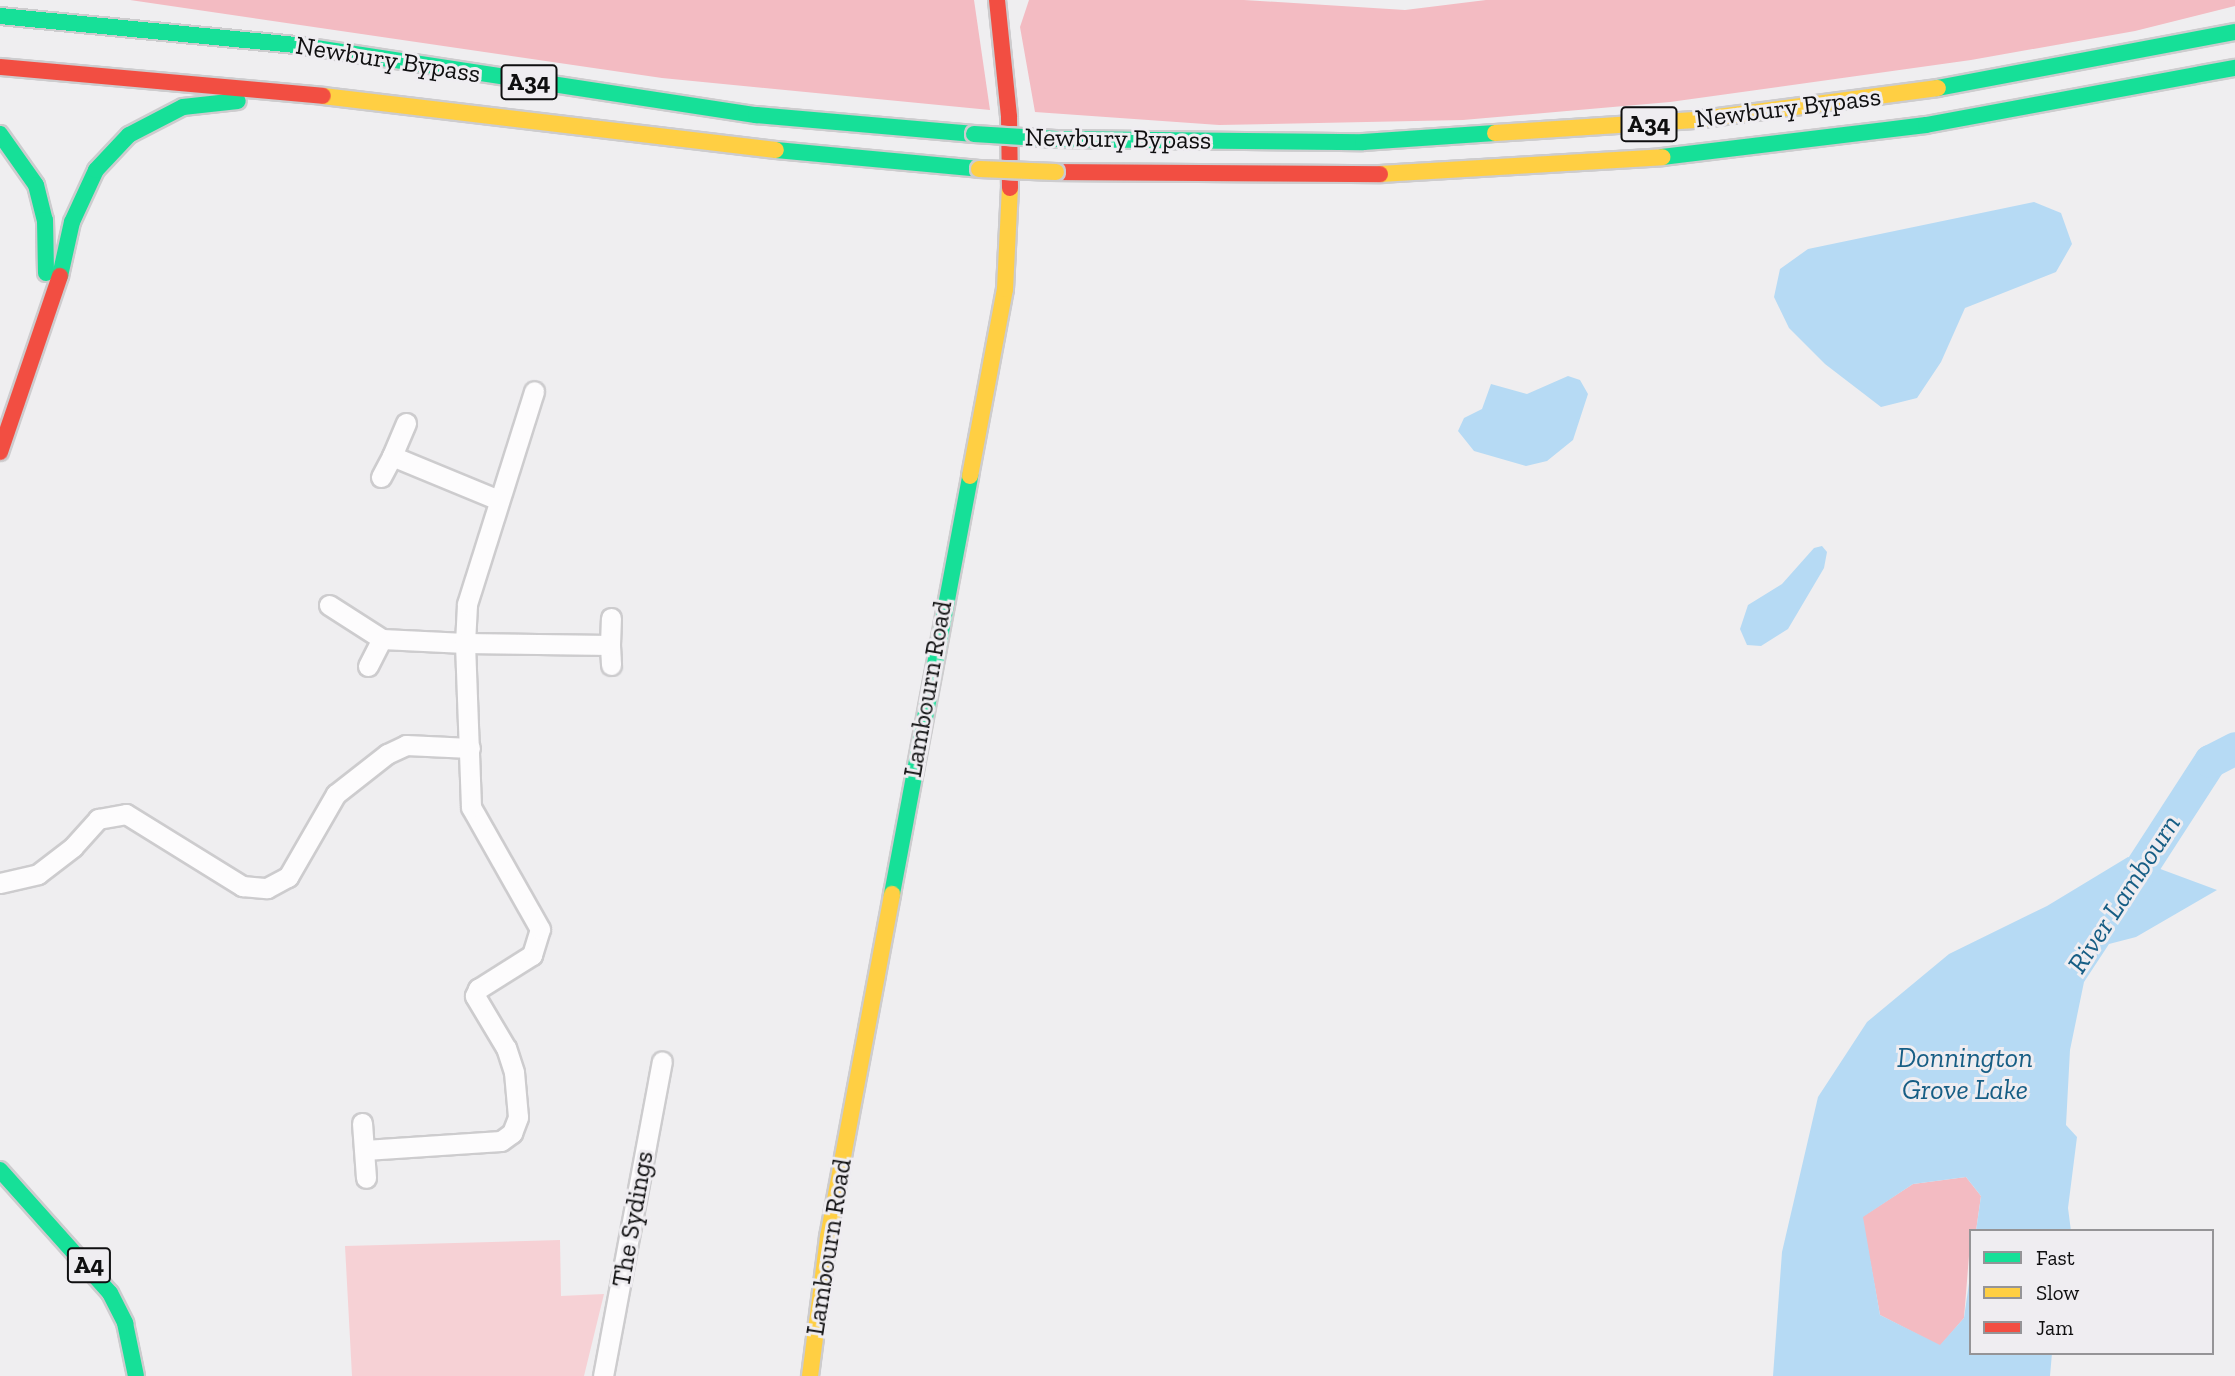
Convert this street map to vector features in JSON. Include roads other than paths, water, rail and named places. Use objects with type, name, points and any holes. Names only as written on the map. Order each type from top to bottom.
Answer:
[{"type":"main road","name":"Lambourn Road","points":[[810,1376],[828,1237],[1005,289],[1011,217],[1009,117],[997,0]]},
{"type":"main road","points":[[0,4],[86,21]]},
{"type":"main road","name":"Newbury Bypass","points":[[0,16],[86,21],[304,46],[756,115],[1056,139],[1363,142],[1695,120],[1905,94],[2235,32]]},
{"type":"main road","name":"Newbury Bypass","points":[[0,67],[347,99],[713,144],[979,169],[1352,176],[1655,158],[1926,125],[2235,68]]},
{"type":"main road","points":[[0,452],[19,410],[88,182],[129,135],[183,107],[212,102],[300,103],[347,99]]},
{"type":"main road","points":[[0,134],[36,184],[45,220],[42,330]]},
{"type":"main road","name":"A4","points":[[0,1170],[110,1293],[125,1323],[136,1376]]},
{"type":"street","points":[[365,1150],[501,1141],[512,1133],[518,1117],[514,1072],[506,1048],[475,996],[478,989],[532,955],[540,929],[471,807],[465,643],[467,604],[534,391]]},
{"type":"street","points":[[381,477],[405,423]]},
{"type":"street","points":[[392,456],[499,500]]},
{"type":"street","points":[[329,605],[382,639],[610,645]]},
{"type":"street","points":[[611,618],[611,665]]},
{"type":"street","points":[[369,666],[382,639]]},
{"type":"street","points":[[0,883],[38,874],[73,847],[98,819],[126,814],[242,886],[267,888],[288,877],[336,794],[387,754],[406,745],[470,748]]},
{"type":"street","name":"The Sydings","points":[[603,1376],[662,1061]]},
{"type":"street","points":[[362,1124],[366,1178]]},
{"type":"water","points":[[2034,202],[2061,213],[2072,244],[2056,272],[1965,308],[1941,362],[1917,398],[1881,407],[1825,364],[1789,328],[1774,297],[1780,269],[1808,249]]},
{"type":"water","points":[[1568,376],[1580,380],[1588,394],[1573,440],[1547,461],[1526,466],[1474,451],[1458,431],[1464,418],[1482,409],[1491,384],[1527,394]]},
{"type":"water","points":[[1822,546],[1827,552],[1824,568],[1788,629],[1761,646],[1747,645],[1740,629],[1748,605],[1782,584],[1814,548]]},
{"type":"water","name":"Donnington Grove Lake","points":[[2128,857],[2217,890],[2136,937],[2109,944],[2084,982],[2070,1050],[2066,1125],[2077,1137],[2068,1208],[2071,1229],[1976,1229],[1981,1196],[1966,1177],[1913,1184],[1863,1217],[1880,1315],[1940,1345],[1964,1318],[1969,1283],[1969,1355],[2052,1355],[2050,1376],[1773,1376],[1782,1252],[1818,1097],[1867,1022],[1949,954],[2047,906]]},
{"type":"waterway","name":"River Lambourn","points":[[2120,900],[2210,761],[2235,748]]}]
